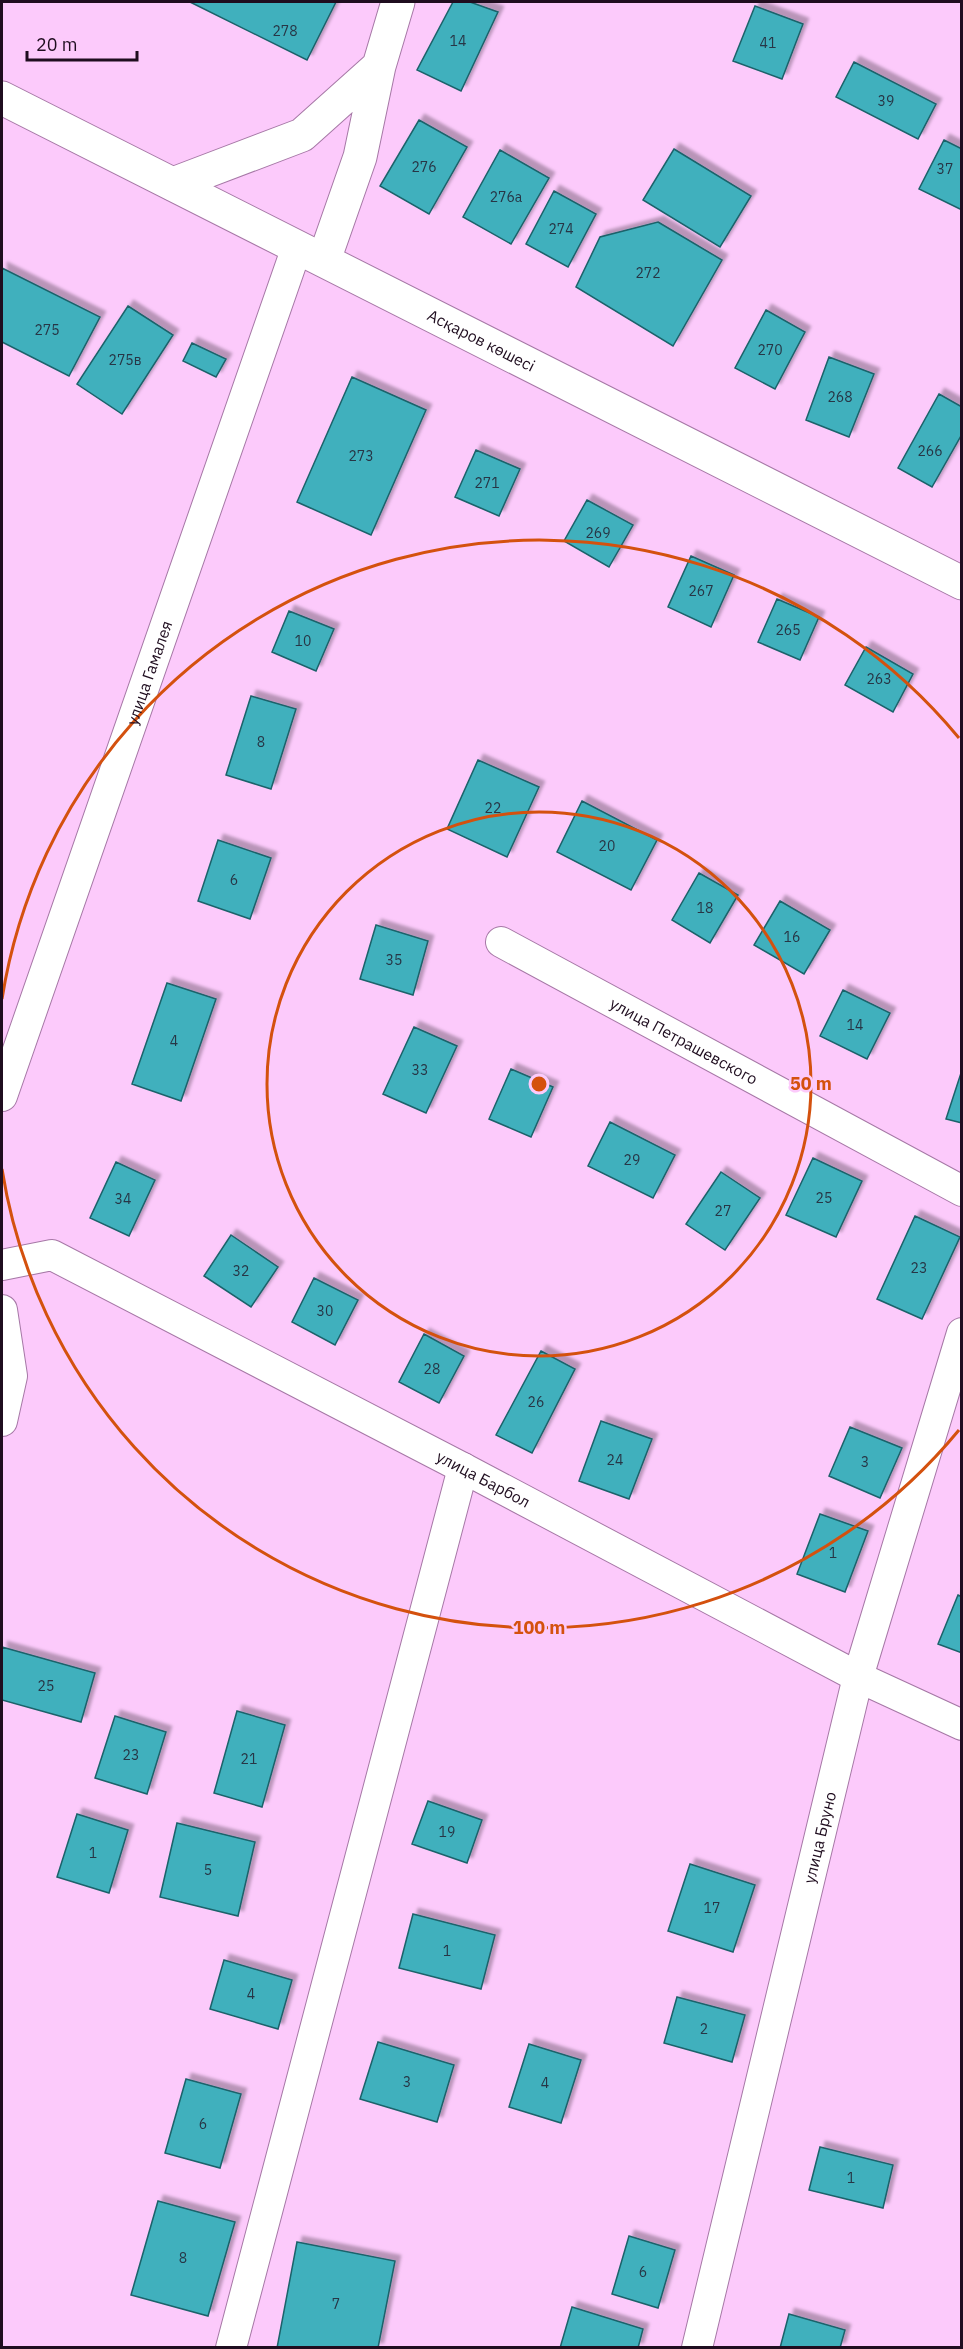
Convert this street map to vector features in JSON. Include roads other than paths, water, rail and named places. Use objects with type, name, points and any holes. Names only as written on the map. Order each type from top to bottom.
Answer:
[{"type":"main road","points":[[311,254],[360,157],[379,66],[398,2]]},
{"type":"main road","points":[[173,184],[302,135],[379,66]]},
{"type":"main road","name":"Асқаров көшесі","points":[[2,98],[962,583]]},
{"type":"street","name":"улица Гамалея","points":[[2,1096],[8,1055],[311,254]]},
{"type":"street","name":"улица Петрашевского","points":[[501,942],[962,1191]]},
{"type":"street","name":"улица Барбол","points":[[2,1265],[52,1255],[463,1468],[858,1677],[962,1725]]},
{"type":"street","points":[[2,1310],[12,1376],[2,1421]]},
{"type":"street","name":"улица Бруно","points":[[697,2348],[858,1677],[962,1333]]},
{"type":"street","points":[[231,2348],[463,1468]]}]
